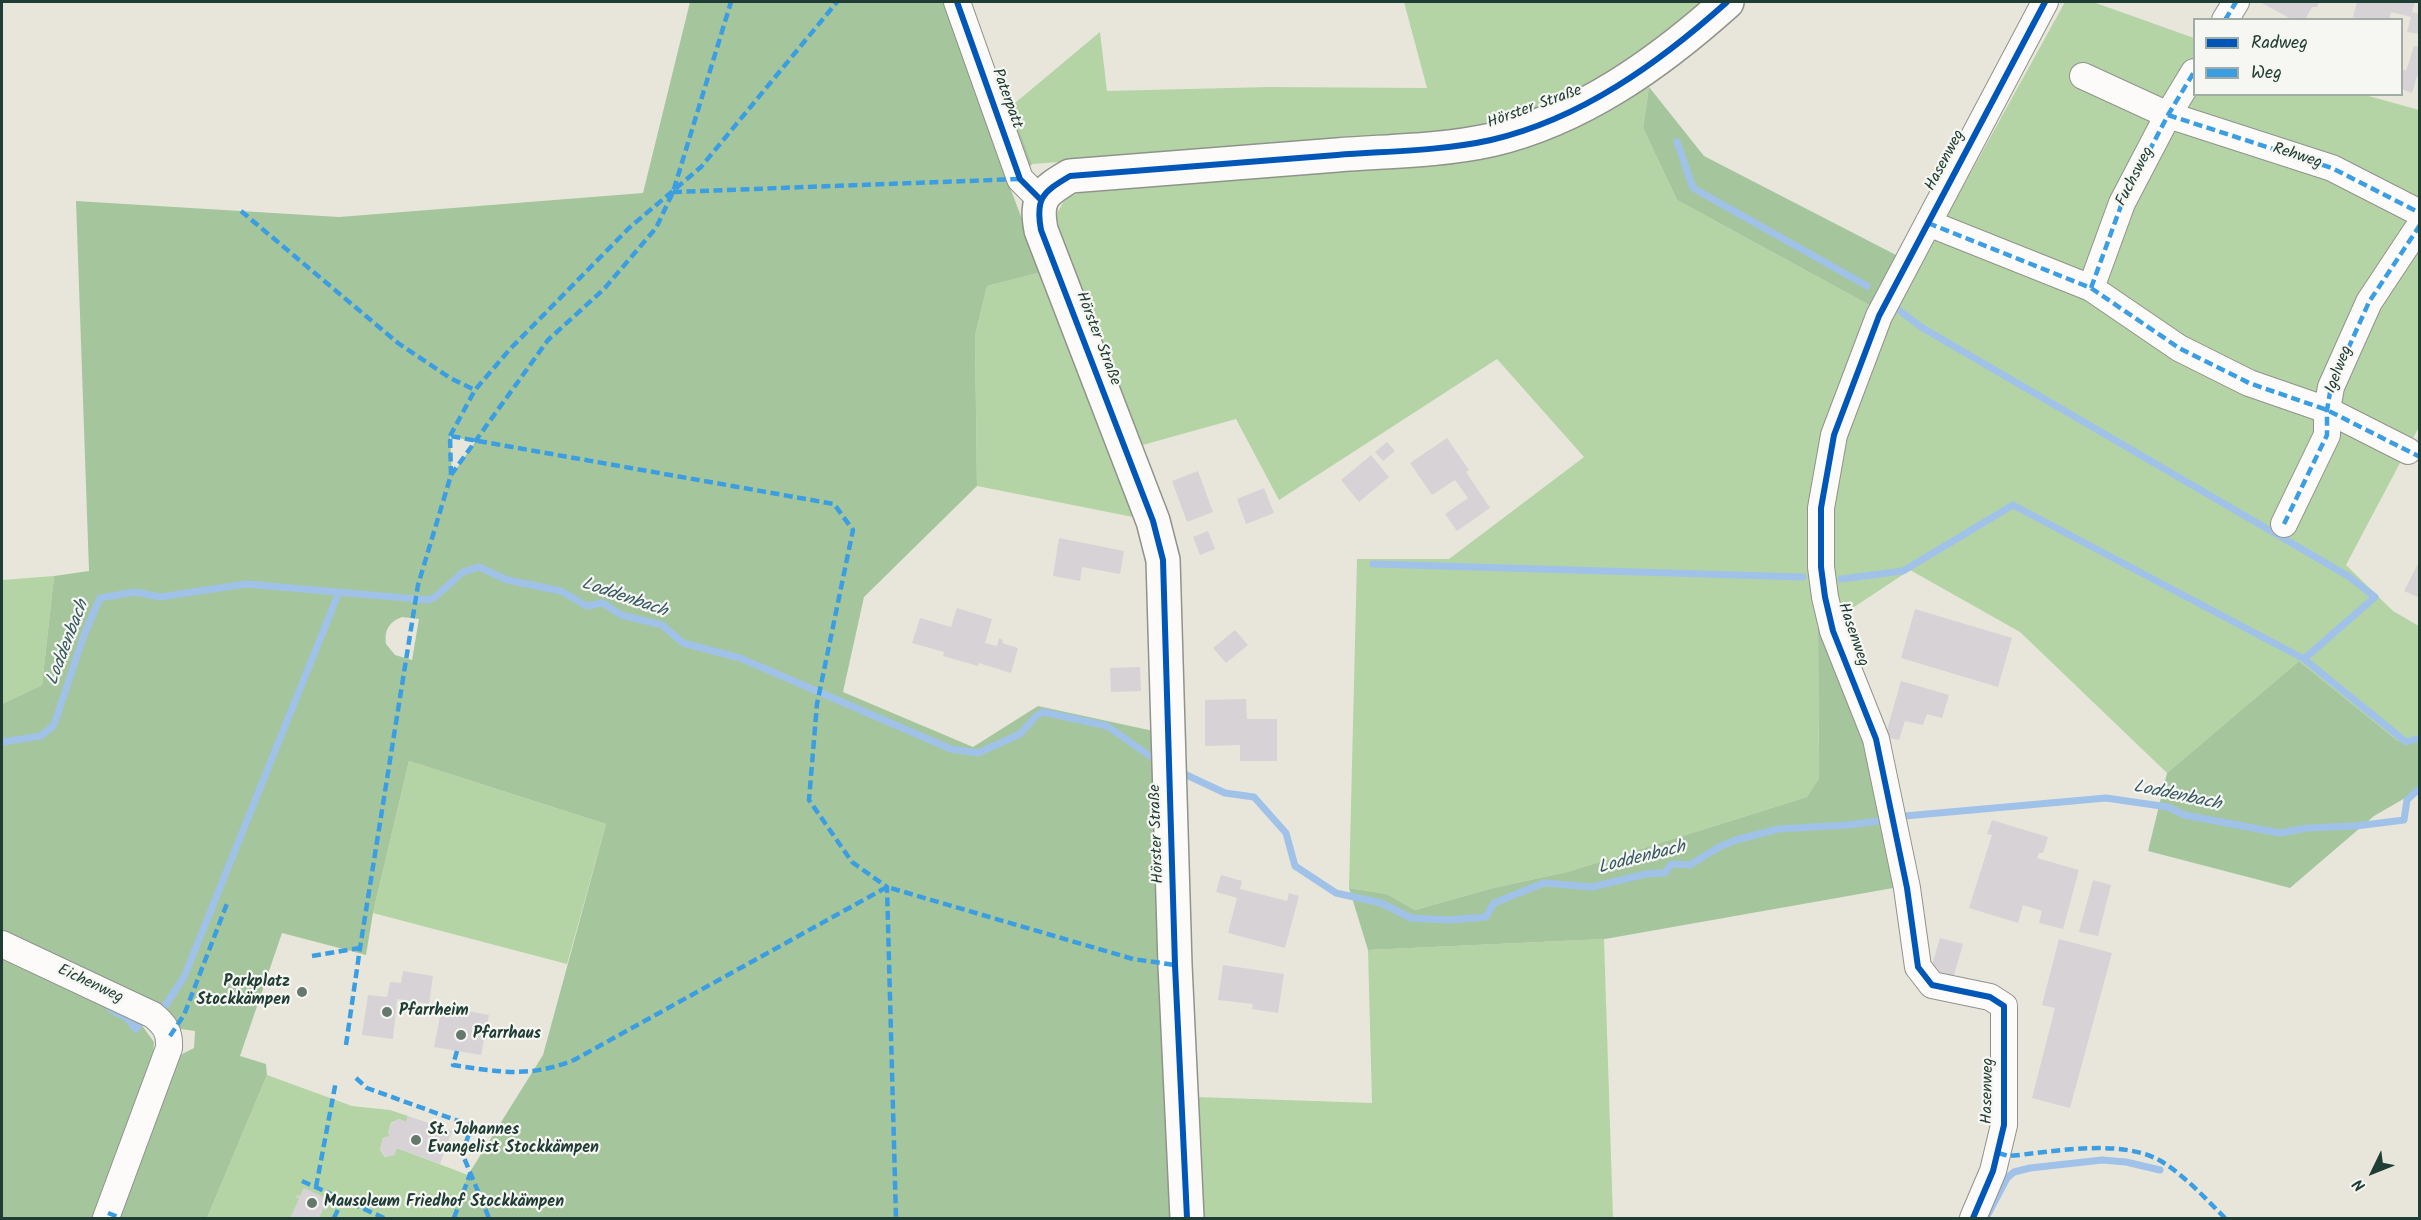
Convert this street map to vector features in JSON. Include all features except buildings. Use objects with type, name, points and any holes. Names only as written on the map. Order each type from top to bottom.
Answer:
[{"type":"street","name":"Paterpatt","points":[[957,2],[1020,179],[1040,199]]},
{"type":"street","name":"Hörster Straße","points":[[1187,1218],[1175,965],[1163,560],[1153,521],[1041,230],[1038,215],[1040,199],[1050,188],[1070,176],[1426,148],[1490,140],[1532,126],[1594,100],[1638,74],[1685,39],[1726,2]]},
{"type":"street","name":"Hasenweg","points":[[1973,1218],[1993,1171],[2004,1125],[2004,1006],[1990,997],[1932,985],[1918,967],[1907,888],[1876,739],[1833,631],[1825,597],[1821,567],[1821,508],[1834,435],[1880,316],[2045,2]]},
{"type":"street","points":[[2226,18],[2235,2]]},
{"type":"street","name":"Fuchsweg","points":[[2091,288],[2122,203],[2168,115],[2193,74]]},
{"type":"street","name":"Rehweg","points":[[2083,76],[2168,115],[2332,168],[2420,213]]},
{"type":"street","points":[[1929,223],[2091,288],[2179,348],[2249,383],[2327,410],[2408,451]]},
{"type":"street","name":"Igelweg","points":[[2284,524],[2327,435],[2327,410],[2331,387],[2369,302],[2420,225]]},
{"type":"street","name":"Eichenweg","points":[[2,944],[153,1015],[164,1024],[170,1036],[169,1048],[106,1218]]},
{"type":"green space","points":[[690,2],[969,2],[1032,164],[1011,190],[1042,272],[987,286],[975,336],[977,486],[864,597],[843,692],[973,747],[1038,706],[1158,732],[1176,1218],[451,1218],[468,1175],[543,1055],[606,824],[409,761],[373,913],[366,955],[282,933],[240,1056],[266,1064],[267,1075],[207,1218],[116,1218],[178,1059],[182,1054],[194,1048],[195,1031],[181,1029],[173,1018],[2,933],[2,704],[42,685],[54,576],[89,571],[76,201],[339,217],[643,193]],"holes":[[[450,436],[475,442],[452,475]],[[402,617],[419,619],[412,660],[395,655],[386,644],[388,627]]]},
{"type":"green space","points":[[1404,2],[1700,2],[1652,43],[1577,92],[1520,116],[1465,130],[1425,135],[1032,164],[1009,108],[1100,32],[1107,91],[1269,87],[1427,88]]},
{"type":"green space","points":[[2065,2],[2093,2],[2193,38],[2193,96],[2369,96],[2419,110],[2419,427],[2346,565],[2393,611],[2419,626],[2419,735],[2398,741],[2299,661],[2167,773],[2020,632],[1910,570],[1836,619],[1830,505],[1843,435],[1890,319]]},
{"type":"green space","points":[[1649,87],[1643,128],[1677,200],[1873,307],[1813,494],[1809,573],[1818,628],[1819,780],[1807,797],[1567,872],[1493,888],[1415,910],[1387,894],[1349,888],[1357,559],[1449,559],[1584,457],[1497,359],[1279,500],[1236,419],[1139,446],[1054,218],[1066,198],[1079,193],[1427,165],[1491,155],[1541,142],[1599,116]]},
{"type":"green space","points":[[1649,87],[1704,156],[1898,256],[1873,307],[1677,200],[1643,128]]},
{"type":"green space","points":[[1042,272],[1133,517],[977,486],[975,336],[987,286]]},
{"type":"green space","points":[[54,576],[42,685],[2,704],[2,580]]},
{"type":"green space","points":[[1818,628],[1825,630],[1869,740],[1899,887],[1605,939],[1368,950],[1349,888],[1387,894],[1415,910],[1493,888],[1567,872],[1807,797],[1819,779]]},
{"type":"green space","points":[[2299,661],[2398,741],[2419,735],[2419,790],[2374,816],[2290,888],[2148,851],[2167,773]]},
{"type":"green space","points":[[409,761],[606,824],[567,964],[373,913]]},
{"type":"green space","points":[[1604,939],[1613,1218],[1204,1218],[1197,1097],[1372,1103],[1368,950]]},
{"type":"green space","points":[[2,953],[138,1020],[154,1042],[153,1059],[92,1218],[2,1218]]},
{"type":"green space","points":[[267,1075],[352,1106],[390,1110],[408,1116],[406,1122],[399,1119],[391,1123],[388,1132],[390,1136],[383,1138],[380,1150],[385,1157],[394,1155],[397,1148],[468,1175],[451,1218],[207,1218]]},
{"type":"waterway","points":[[1677,142],[1693,188],[1867,286]]},
{"type":"waterway","points":[[1895,307],[1921,327],[2348,576],[2375,597],[2304,659]]},
{"type":"waterway","points":[[1841,579],[1903,571],[2013,505],[2304,659],[2406,742],[2420,738]]},
{"type":"waterway","points":[[1373,564],[1803,577]]},
{"type":"waterway","name":"Loddenbach","points":[[2,742],[41,736],[54,725],[84,635],[100,598],[135,592],[160,597],[246,584],[428,600],[435,597],[463,572],[479,567],[507,580],[561,591],[587,606],[603,603],[621,615],[662,625],[683,643],[740,658],[951,749],[978,753],[1020,734],[1036,716],[1043,712],[1107,726],[1153,758]]},
{"type":"waterway","points":[[165,1006],[184,977],[339,592]]},
{"type":"waterway","name":"Loddenbach","points":[[1180,772],[1225,793],[1254,797],[1286,833],[1295,866],[1336,893],[1381,903],[1411,918],[1448,920],[1486,917],[1494,903],[1544,883],[1592,887],[1646,874],[1665,873],[1671,864],[1690,865],[1719,847],[1736,840],[1778,829],[1887,820]]},
{"type":"waterway","name":"Loddenbach","points":[[1905,816],[2106,798],[2168,807],[2184,815],[2280,833],[2307,828],[2356,826],[2404,820],[2407,800],[2420,788]]},
{"type":"waterway","points":[[110,1009],[128,1019],[136,1029],[138,1027]]},
{"type":"waterway","points":[[1986,1218],[2007,1178],[2014,1172],[2030,1168],[2102,1160],[2126,1162],[2160,1170]]},
{"type":"marked path","points":[[346,1045],[418,585],[451,475],[548,340],[604,289],[656,228],[673,192],[731,2]]},
{"type":"marked path","points":[[450,436],[475,390],[510,349],[629,228],[701,167],[837,2]]},
{"type":"marked path","points":[[2226,18],[2236,2]]},
{"type":"marked path","points":[[2091,288],[2122,203],[2168,115],[2193,74]]},
{"type":"marked path","points":[[2168,115],[2332,168],[2420,213]]},
{"type":"marked path","points":[[673,192],[1020,179]]},
{"type":"marked path","points":[[241,211],[398,343],[450,378],[475,390]]},
{"type":"marked path","points":[[1928,223],[2091,288],[2179,348],[2249,383],[2327,410],[2420,457]]},
{"type":"marked path","points":[[2284,524],[2327,435],[2327,410],[2331,387],[2369,302],[2420,225]]},
{"type":"marked path","points":[[451,475],[450,436],[834,504],[853,530],[817,704],[809,800],[852,862],[887,887],[896,1218]]},
{"type":"marked path","points":[[457,1051],[453,1065],[499,1071],[543,1069],[574,1060],[887,887],[1133,959],[1175,965]]},
{"type":"marked path","points":[[170,1036],[184,1015],[228,901]]},
{"type":"marked path","points":[[312,956],[360,948]]},
{"type":"marked path","points":[[356,1078],[367,1088],[472,1126],[462,1153],[489,1218]]},
{"type":"marked path","points":[[316,1187],[336,1081]]},
{"type":"marked path","points":[[446,1147],[462,1153]]},
{"type":"marked path","points":[[1998,1153],[2009,1156],[2109,1148],[2148,1155],[2181,1175],[2225,1218]]},
{"type":"marked path","points":[[454,1218],[470,1174]]},
{"type":"marked path","points":[[302,1181],[384,1218]]},
{"type":"marked path","points":[[334,1218],[343,1199]]},
{"type":"marked path","points":[[108,1213],[121,1218]]},
{"type":"cycle path","points":[[957,2],[1020,179],[1040,199]]},
{"type":"cycle path","points":[[1187,1218],[1175,965],[1163,560],[1153,521],[1041,230],[1040,203],[1047,192],[1070,176],[1434,149],[1472,144],[1524,131],[1556,118],[1617,86],[1674,46],[1727,2]]},
{"type":"cycle path","points":[[1973,1218],[1993,1171],[2004,1125],[2004,1006],[1990,997],[1932,985],[1918,967],[1907,888],[1876,739],[1833,631],[1825,597],[1821,567],[1821,508],[1834,435],[1879,316],[2045,2]]},
{"type":"place","name":"Parkplatz Stockkämpen","points":[[302,992]]},
{"type":"place","name":"Pfarrheim","points":[[387,1012]]},
{"type":"place","name":"Pfarrhaus","points":[[461,1035]]},
{"type":"place","name":"St. Johannes Evangelist Stockkämpen","points":[[416,1140]]},
{"type":"place","name":"Mausoleum Friedhof Stockkämpen","points":[[312,1203]]}]
